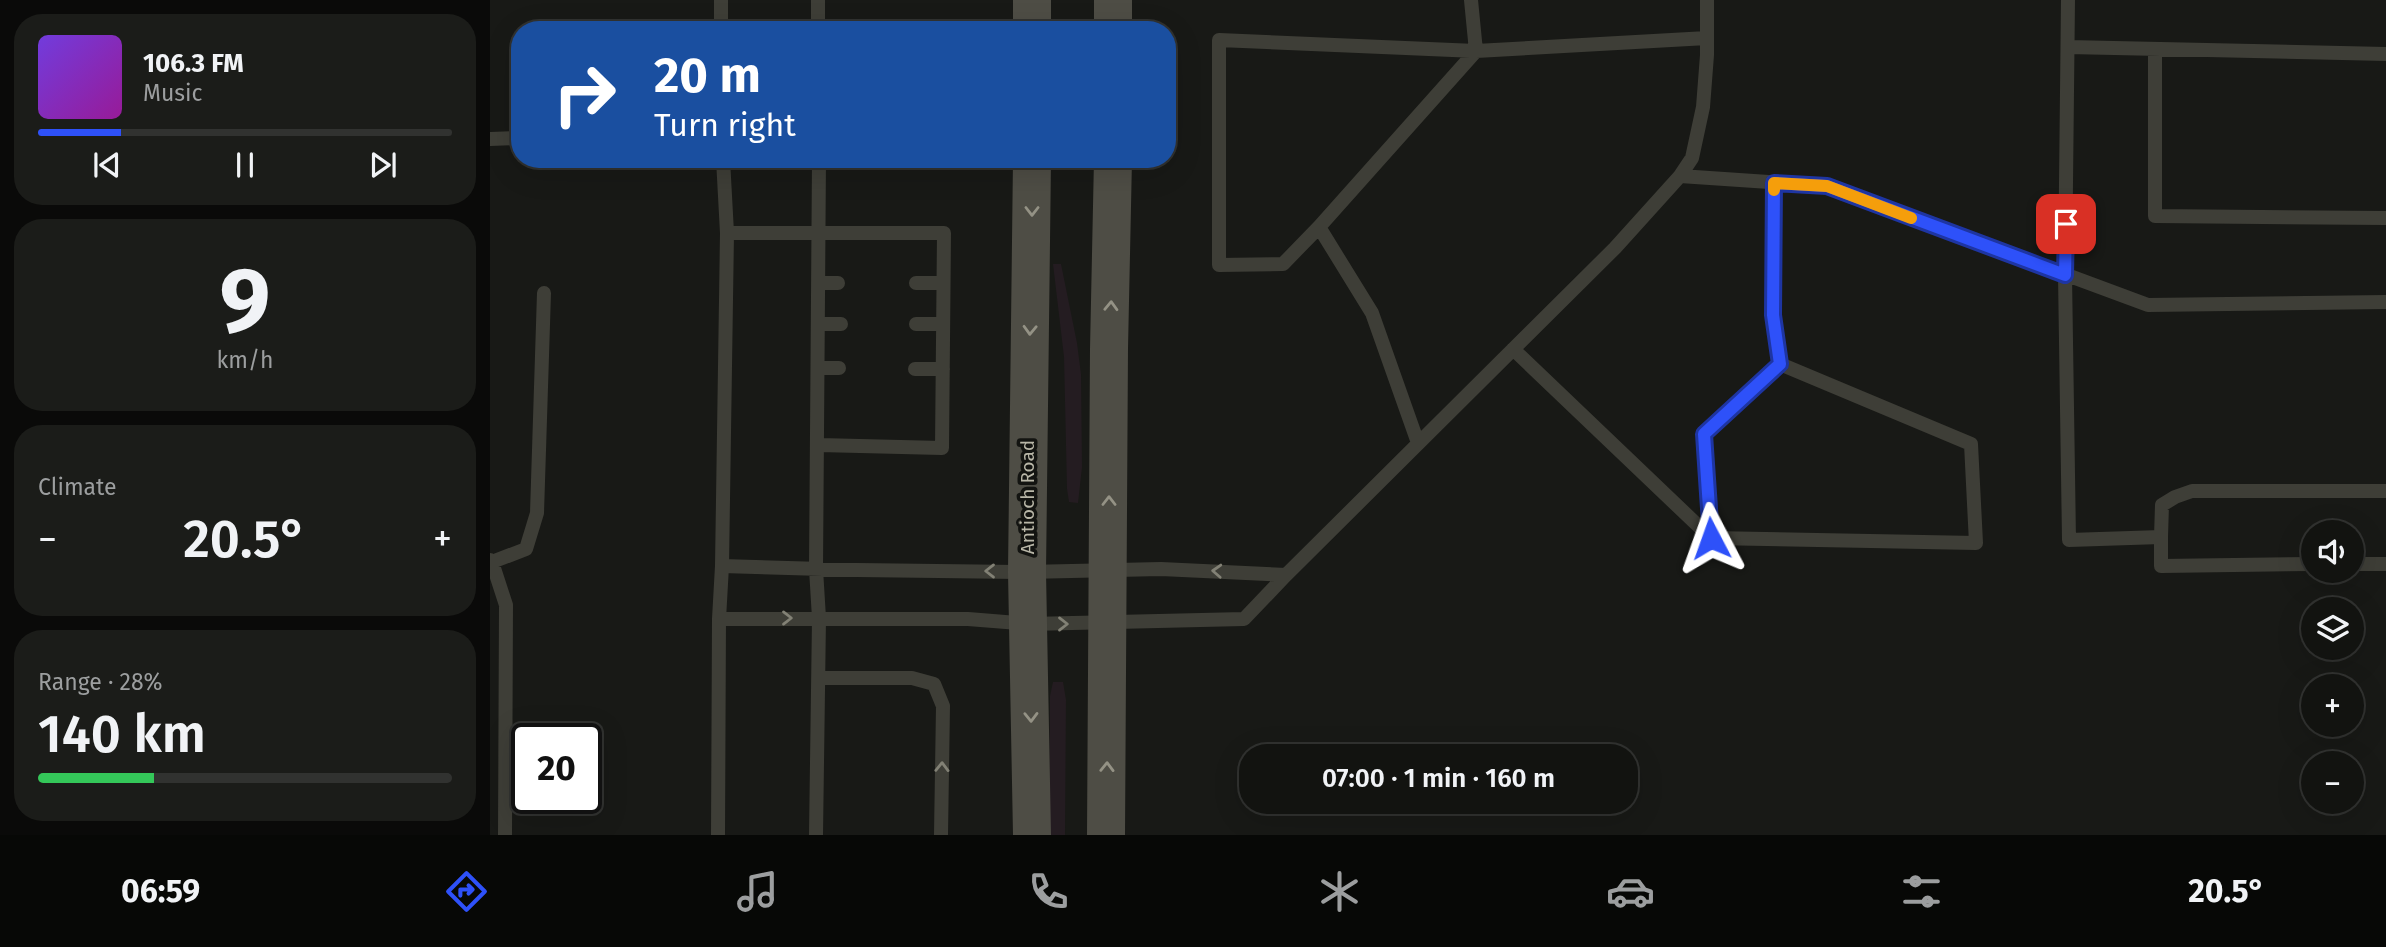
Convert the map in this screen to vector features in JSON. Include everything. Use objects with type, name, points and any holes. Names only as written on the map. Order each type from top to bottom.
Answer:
[{"type":"main road","points":[[1032,0],[1032,21]]},
{"type":"main road","points":[[1113,0],[1113,21]]},
{"type":"main road","name":"Antioch Road","points":[[1032,168],[1027,572],[1032,835]]},
{"type":"main road","points":[[1106,835],[1113,168]]},
{"type":"lane","points":[[721,0],[721,21]]},
{"type":"lane","points":[[818,0],[818,21]]},
{"type":"lane","points":[[1471,0],[1476,51],[1319,227],[1283,264],[1219,265],[1219,40],[1476,51],[1707,38]]},
{"type":"lane","points":[[719,619],[968,619],[1030,624],[1108,624],[1244,619],[1615,248],[1680,176],[1692,158],[1699,134],[1706,80],[1707,0]]},
{"type":"lane","points":[[2068,0],[2065,275],[2069,540],[2161,537]]},
{"type":"lane","points":[[2068,47],[2386,54]]},
{"type":"lane","points":[[2155,49],[2155,216],[2386,218]]},
{"type":"lane","points":[[490,139],[511,138]]},
{"type":"lane","points":[[718,835],[719,619],[727,233],[723,168]]},
{"type":"lane","points":[[816,835],[819,168]]},
{"type":"lane","points":[[1680,176],[1827,186],[2148,305],[2386,302]]},
{"type":"lane","points":[[1774,183],[1773,315],[1780,364]]},
{"type":"lane","points":[[1319,227],[1372,313],[1418,443]]},
{"type":"lane","points":[[727,233],[944,233],[942,448],[818,445]]},
{"type":"lane","points":[[819,283],[838,283]]},
{"type":"lane","points":[[916,283],[943,283]]},
{"type":"lane","points":[[506,835],[506,605],[491,561],[526,549],[537,513],[544,293]]},
{"type":"lane","points":[[818,324],[841,324]]},
{"type":"lane","points":[[916,324],[943,324]]},
{"type":"lane","points":[[1513,349],[1711,538],[1976,543],[1971,444],[1780,364]]},
{"type":"lane","points":[[1711,538],[1704,434],[1780,364]]},
{"type":"lane","points":[[818,368],[839,368]]},
{"type":"lane","points":[[915,369],[943,369]]},
{"type":"lane","points":[[2301,565],[2161,566],[2162,505],[2192,491],[2386,491]]},
{"type":"lane","points":[[2364,564],[2386,564]]},
{"type":"lane","points":[[722,566],[1027,572],[1161,569],[1286,575]]},
{"type":"lane","points":[[818,678],[912,678],[934,684],[943,706],[941,835]]},
{"type":"shaded area","points":[[1053,264],[1061,264],[1081,374],[1082,467],[1078,503],[1069,502],[1067,489],[1064,357]]},
{"type":"shaded area","points":[[1053,682],[1063,682],[1066,700],[1065,835],[1049,835],[1050,696]]},
{"type":"slow traffic","points":[[1774,190],[1774,183],[1827,186],[1911,218]]},
{"type":"route","points":[[1711,538],[1704,434],[1780,364],[1773,315],[1774,183],[1827,186],[2065,275],[2066,224]]}]
